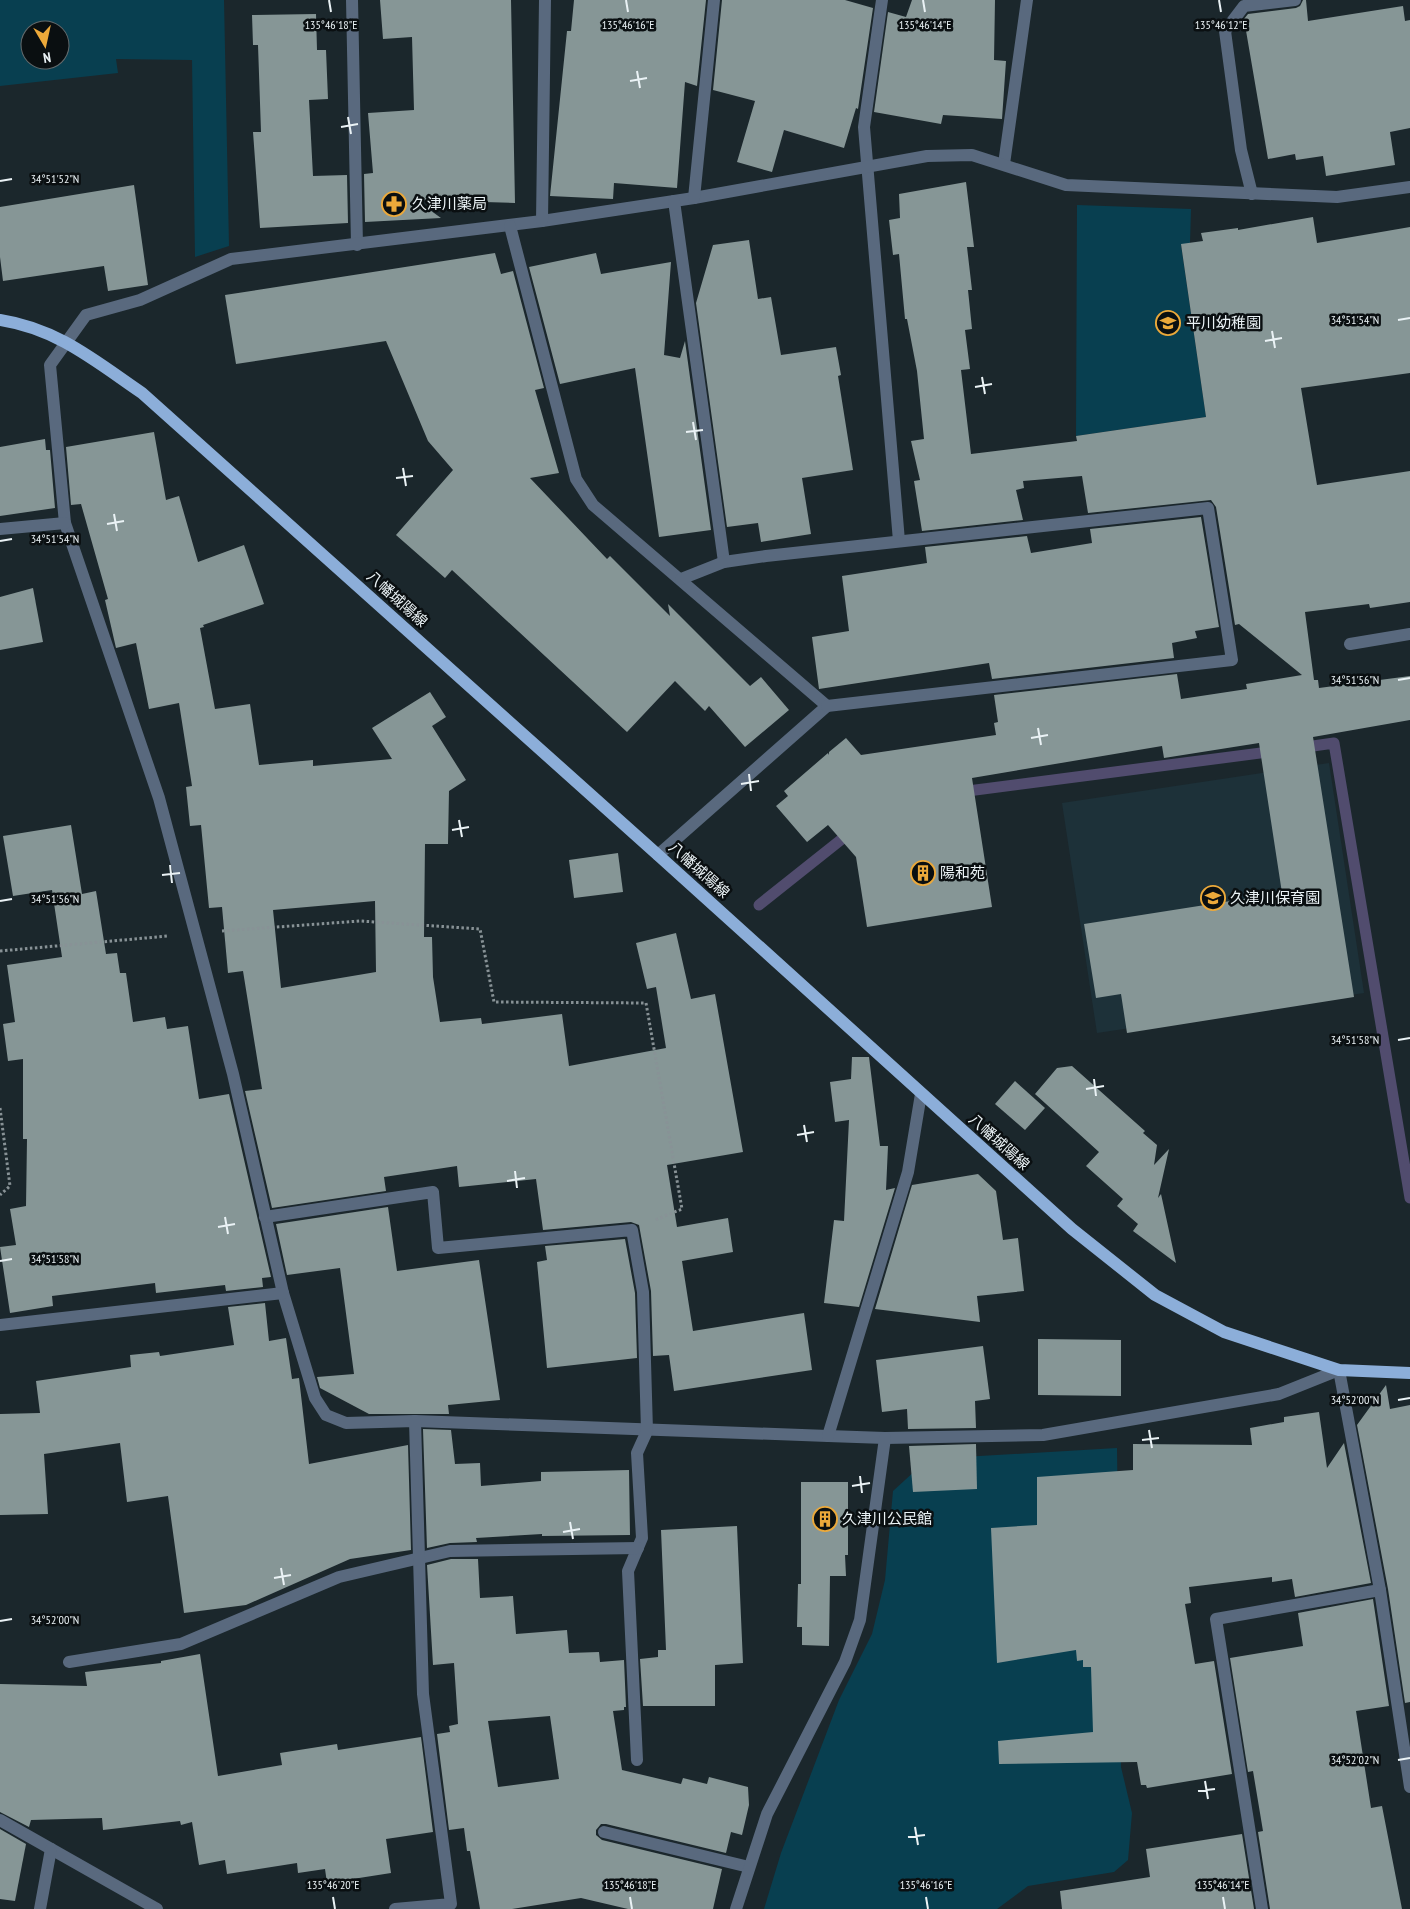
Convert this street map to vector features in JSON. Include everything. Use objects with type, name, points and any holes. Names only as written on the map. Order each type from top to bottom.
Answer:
[{"type":"main road","name":"八幡城陽線","points":[[0,320],[22,324],[67,341],[142,394],[658,855],[920,1094],[1072,1229],[1155,1294],[1224,1332],[1339,1370],[1410,1373]]},
{"type":"street","points":[[352,0],[357,245]]},
{"type":"street","points":[[542,221],[545,0]]},
{"type":"street","points":[[694,198],[714,0]]},
{"type":"street","points":[[882,0],[864,127],[899,541]]},
{"type":"street","points":[[1004,164],[1027,0]]},
{"type":"street","points":[[1252,194],[1241,150],[1225,31],[1244,6],[1295,0]]},
{"type":"street","points":[[1410,187],[1337,197],[1066,185],[972,154],[928,156],[694,198],[510,226],[231,259],[140,300],[86,316],[50,365],[65,523],[158,798],[233,1074],[283,1293],[315,1398],[326,1415],[346,1423],[415,1421],[647,1431],[885,1438],[1043,1435],[1280,1394],[1339,1370],[1380,1590],[1410,1786]]},
{"type":"street","points":[[674,201],[724,562]]},
{"type":"street","points":[[510,226],[576,479],[593,505],[827,706]]},
{"type":"street","points":[[658,855],[827,706],[1232,660],[1208,508],[724,562],[681,579]]},
{"type":"street","points":[[0,529],[65,523]]},
{"type":"street","points":[[1350,644],[1410,634]]},
{"type":"street","points":[[828,1436],[908,1172],[920,1094]]},
{"type":"street","points":[[265,1217],[433,1192],[438,1248],[632,1230],[643,1292],[647,1431],[637,1453],[642,1538],[628,1571],[637,1760]]},
{"type":"street","points":[[0,1325],[283,1293]]},
{"type":"street","points":[[395,1909],[451,1904],[423,1694],[415,1421]]},
{"type":"street","points":[[736,1909],[767,1814],[845,1662],[860,1620],[885,1438]]},
{"type":"street","points":[[69,1662],[181,1644],[338,1577],[450,1551],[638,1548]]},
{"type":"street","points":[[1262,1909],[1216,1619],[1380,1590]]},
{"type":"street","points":[[0,1820],[157,1909]]},
{"type":"street","points":[[604,1832],[749,1868]]},
{"type":"street","points":[[40,1909],[51,1849]]},
{"type":"path","points":[[0,952],[2,950],[195,933],[360,921],[480,929],[494,1002],[646,1002],[682,1209],[632,1230]]},
{"type":"path","points":[[0,1108],[10,1186],[0,1195]]},
{"type":"shaded area","points":[[0,0],[224,0],[229,246],[195,257],[192,60],[116,59],[118,73],[0,86]]},
{"type":"shaded area","points":[[1077,205],[1191,209],[1190,243],[1181,245],[1206,417],[1076,436]]},
{"type":"shaded area","name":"久津川保育園","points":[[1329,763],[1364,993],[1097,1033],[1062,803]]},
{"type":"shaded area","points":[[1117,1448],[1121,1767],[1132,1813],[1128,1860],[1114,1872],[1028,1886],[997,1909],[764,1909],[781,1853],[839,1700],[872,1634],[885,1580],[893,1491],[928,1459]]},
{"type":"building","points":[[380,0],[511,0],[515,203],[416,200],[441,218],[365,222],[364,174],[373,173],[368,113],[414,110],[412,37],[383,39]]},
{"type":"building","points":[[574,0],[706,0],[697,86],[685,82],[677,188],[614,183],[613,199],[550,196],[567,31],[571,31]]},
{"type":"building","points":[[722,0],[845,0],[873,8],[858,109],[856,108],[844,148],[784,130],[772,172],[737,162],[755,101],[713,90]]},
{"type":"building","points":[[912,0],[995,0],[994,60],[1006,61],[1002,119],[943,115],[941,124],[874,112],[888,12],[906,17]]},
{"type":"building","points":[[1303,0],[1306,0],[1308,21],[1403,6],[1405,21],[1410,20],[1410,128],[1390,132],[1395,165],[1326,176],[1323,156],[1296,160],[1295,154],[1268,159],[1244,19],[1248,14],[1296,8],[1300,6]]},
{"type":"building","points":[[316,14],[317,50],[326,50],[328,99],[309,100],[313,176],[347,175],[348,223],[260,228],[253,132],[261,132],[258,45],[253,45],[252,15]]},
{"type":"building","points":[[966,182],[974,247],[967,247],[972,290],[968,290],[972,329],[965,330],[970,369],[961,370],[971,454],[1077,441],[1076,436],[1206,417],[1181,244],[1203,241],[1201,233],[1238,228],[1238,230],[1313,217],[1317,243],[1410,227],[1410,373],[1301,388],[1317,485],[1410,471],[1410,602],[1370,608],[1369,604],[1305,612],[1314,680],[1318,680],[1319,688],[1410,676],[1410,720],[1313,737],[1354,997],[1127,1033],[1121,994],[1096,998],[1084,924],[1282,893],[1259,743],[1164,758],[1162,746],[972,778],[992,907],[867,927],[856,857],[828,825],[807,842],[776,806],[788,796],[784,791],[828,753],[829,755],[829,752],[846,738],[861,755],[996,735],[994,723],[998,722],[994,695],[1177,674],[1181,699],[1247,689],[1246,684],[1302,675],[1239,624],[1235,625],[1216,507],[1211,500],[1088,513],[1082,476],[1023,481],[1024,488],[1016,490],[1023,520],[922,531],[914,481],[920,480],[911,441],[924,439],[917,371],[907,319],[905,319],[899,254],[893,255],[889,220],[900,218],[899,194]]},
{"type":"building","points":[[134,185],[148,285],[108,291],[104,266],[3,281],[0,257],[0,207]]},
{"type":"building","points":[[749,240],[758,299],[771,297],[781,355],[836,347],[841,375],[838,376],[853,470],[802,478],[811,534],[761,542],[758,523],[727,527],[696,303],[713,245]]},
{"type":"building","points":[[495,253],[501,274],[513,271],[544,388],[535,390],[559,473],[530,478],[607,559],[610,556],[670,616],[668,604],[750,686],[761,677],[789,710],[745,747],[709,706],[705,711],[675,681],[627,732],[452,570],[445,578],[396,535],[453,470],[428,441],[386,341],[236,364],[225,295]]},
{"type":"building","points":[[596,253],[601,274],[671,262],[664,355],[680,358],[685,341],[711,530],[659,537],[635,368],[560,384],[529,267]]},
{"type":"building","points":[[154,432],[166,500],[179,496],[198,562],[244,545],[264,604],[203,625],[204,627],[200,628],[215,709],[250,704],[259,765],[313,760],[313,766],[392,759],[372,728],[430,692],[446,717],[432,726],[466,780],[449,791],[448,844],[425,844],[424,937],[432,937],[433,977],[440,1022],[481,1018],[482,1024],[562,1014],[569,1066],[666,1048],[656,987],[647,989],[636,943],[676,933],[691,999],[715,994],[743,1152],[667,1165],[677,1227],[728,1218],[733,1252],[682,1261],[693,1331],[804,1313],[812,1370],[674,1391],[669,1355],[653,1356],[651,1291],[639,1225],[631,1222],[543,1230],[536,1179],[459,1187],[457,1166],[384,1177],[386,1191],[272,1208],[245,1091],[262,1089],[243,971],[228,973],[222,907],[209,908],[201,825],[190,826],[186,787],[192,786],[179,703],[149,709],[136,643],[116,648],[105,600],[108,599],[81,504],[71,505],[66,447]],"holes":[[[375,901],[376,972],[281,988],[273,910]]]},
{"type":"building","points":[[45,439],[46,450],[50,450],[55,508],[0,516],[0,447]]},
{"type":"building","points":[[1201,517],[1219,627],[1195,631],[1197,638],[1172,643],[1174,658],[992,679],[989,663],[819,689],[812,637],[849,631],[842,576],[927,563],[925,547],[1027,536],[1031,553],[1092,543],[1090,529]]},
{"type":"building","points":[[33,588],[43,642],[0,650],[0,597]]},
{"type":"building","points":[[71,825],[82,894],[96,891],[106,954],[117,953],[120,973],[126,973],[133,1022],[165,1017],[167,1029],[188,1026],[199,1099],[229,1094],[271,1277],[262,1278],[263,1287],[226,1291],[225,1285],[156,1293],[155,1283],[52,1296],[53,1306],[10,1313],[0,1247],[16,1245],[10,1209],[26,1206],[27,1139],[23,1139],[23,1059],[8,1061],[3,1024],[15,1022],[7,965],[62,957],[52,890],[13,896],[3,836]]},
{"type":"building","points":[[618,853],[623,892],[574,898],[569,860]]},
{"type":"building","points":[[852,1057],[869,1057],[880,1146],[888,1146],[886,1190],[895,1188],[859,1307],[824,1303],[834,1220],[844,1221],[849,1120],[835,1122],[830,1082],[851,1079]]},
{"type":"building","points":[[1072,1066],[1145,1131],[1143,1133],[1157,1145],[1154,1165],[1169,1149],[1158,1198],[1161,1194],[1176,1263],[1133,1231],[1138,1224],[1117,1206],[1123,1199],[1086,1166],[1099,1152],[1035,1094],[1057,1068]]},
{"type":"building","points":[[1015,1081],[1045,1108],[1025,1130],[995,1104]]},
{"type":"building","points":[[978,1174],[996,1191],[1003,1240],[1018,1238],[1024,1291],[977,1296],[980,1322],[875,1309],[912,1185]]},
{"type":"building","points":[[388,1207],[397,1271],[479,1260],[500,1400],[448,1405],[449,1414],[369,1414],[320,1388],[317,1377],[354,1374],[340,1268],[287,1275],[276,1224]]},
{"type":"building","points":[[625,1239],[635,1293],[637,1358],[547,1368],[537,1262],[547,1260],[545,1246]]},
{"type":"building","points":[[265,1303],[269,1341],[286,1338],[292,1379],[299,1378],[309,1464],[408,1445],[411,1550],[350,1559],[246,1605],[184,1613],[168,1496],[127,1502],[120,1443],[44,1454],[48,1514],[0,1515],[0,1414],[40,1413],[36,1381],[131,1367],[130,1355],[159,1352],[160,1356],[234,1345],[228,1307]]},
{"type":"building","points":[[1038,1339],[1121,1340],[1121,1396],[1038,1395]]},
{"type":"building","points":[[983,1346],[990,1399],[975,1401],[976,1428],[908,1429],[907,1409],[882,1412],[876,1360]]},
{"type":"building","points":[[1386,1385],[1390,1409],[1410,1405],[1410,1702],[1405,1703],[1388,1589],[1357,1425]]},
{"type":"building","points":[[1319,1412],[1327,1468],[1344,1443],[1371,1583],[1295,1597],[1292,1579],[1272,1582],[1272,1577],[1189,1587],[1191,1603],[1185,1604],[1195,1664],[1214,1661],[1232,1774],[1147,1788],[1146,1785],[1141,1785],[1137,1762],[999,1764],[998,1741],[1093,1732],[1091,1667],[1083,1667],[1083,1660],[1077,1661],[1076,1650],[997,1663],[991,1528],[1037,1525],[1037,1477],[1133,1470],[1133,1444],[1252,1445],[1250,1428],[1284,1422],[1284,1417]]},
{"type":"building","points":[[423,1429],[451,1430],[455,1464],[480,1463],[481,1486],[541,1481],[541,1472],[629,1470],[630,1535],[542,1536],[542,1534],[476,1538],[477,1542],[450,1543],[427,1548]]},
{"type":"building","points":[[976,1444],[977,1489],[913,1492],[909,1446]]},
{"type":"building","points":[[801,1482],[848,1482],[848,1555],[845,1555],[846,1576],[830,1576],[829,1646],[802,1645],[802,1627],[797,1627],[798,1584],[801,1584]]},
{"type":"building","points":[[737,1526],[743,1663],[715,1665],[715,1706],[643,1706],[640,1659],[658,1657],[658,1650],[666,1650],[661,1530]]},
{"type":"building","points":[[451,1559],[478,1559],[480,1598],[513,1596],[516,1634],[567,1630],[569,1653],[599,1652],[600,1662],[624,1660],[626,1707],[624,1707],[624,1710],[613,1711],[622,1770],[681,1784],[683,1778],[707,1784],[709,1777],[748,1787],[749,1805],[742,1835],[731,1832],[726,1853],[606,1824],[601,1824],[596,1830],[596,1835],[602,1840],[722,1869],[713,1909],[628,1909],[581,1898],[512,1909],[480,1909],[470,1851],[467,1851],[464,1828],[449,1830],[437,1734],[450,1732],[449,1726],[458,1724],[454,1663],[433,1665],[427,1565]],"holes":[[[550,1716],[559,1779],[498,1787],[488,1721]]]},
{"type":"building","points":[[1373,1599],[1389,1706],[1356,1711],[1371,1808],[1382,1806],[1402,1909],[1270,1909],[1258,1832],[1263,1831],[1253,1771],[1248,1772],[1230,1658],[1303,1646],[1298,1613]]},
{"type":"building","points":[[200,1654],[218,1776],[282,1765],[280,1753],[337,1744],[338,1750],[421,1737],[433,1832],[386,1839],[391,1873],[327,1883],[325,1869],[298,1873],[297,1863],[227,1874],[225,1860],[199,1865],[192,1822],[181,1825],[180,1821],[103,1830],[102,1818],[31,1820],[29,1827],[0,1812],[0,1684],[87,1686],[85,1672],[161,1663],[161,1661]]},
{"type":"building","points":[[0,1829],[26,1844],[15,1901],[0,1899]]},
{"type":"building","points":[[1242,1834],[1254,1909],[1062,1909],[1060,1891],[1150,1877],[1146,1849]]},
{"type":"waterway","points":[[1299,748],[1334,743],[1410,1198]]},
{"type":"waterway","points":[[960,792],[1276,751]]},
{"type":"waterway","points":[[759,905],[852,831]]},
{"type":"place","name":"久津川薬局","points":[[394,204]]},
{"type":"place","name":"平川幼稚園","points":[[1168,323]]},
{"type":"place","name":"陽和苑","points":[[923,873]]},
{"type":"place","name":"久津川保育園","points":[[1213,898]]},
{"type":"place","name":"久津川公民館","points":[[825,1519]]}]
